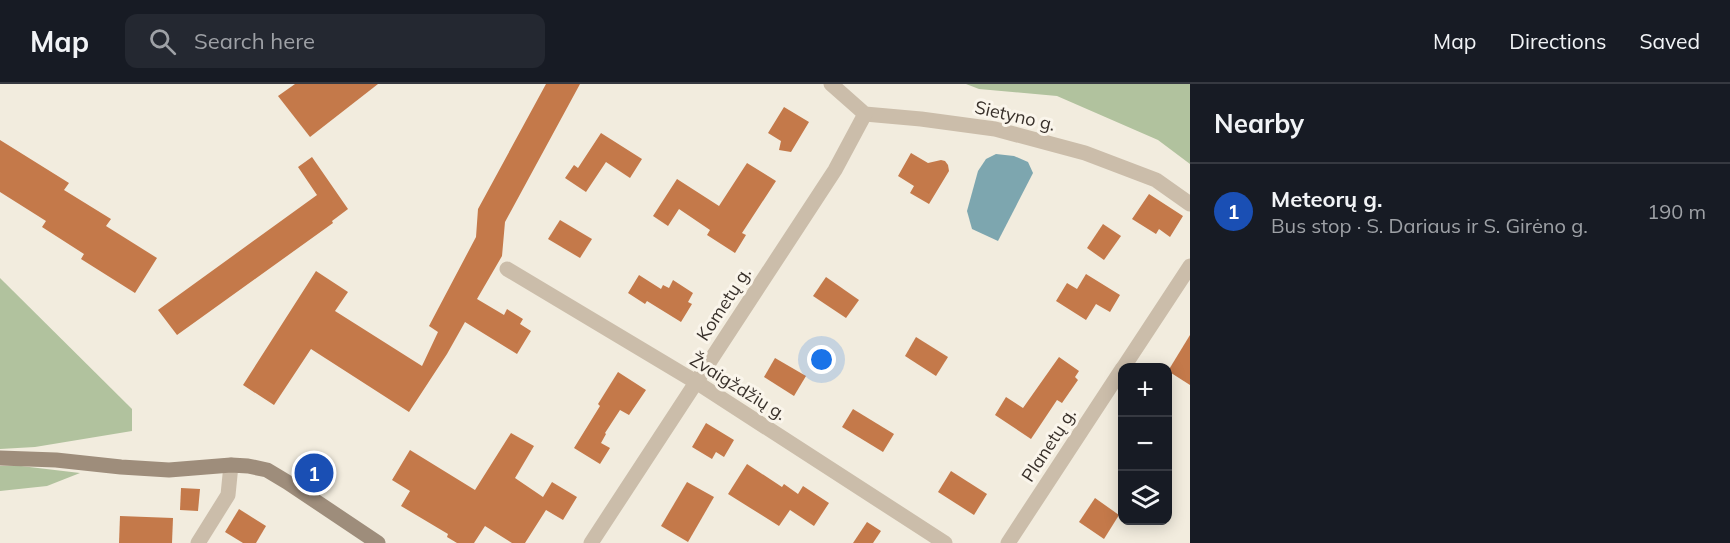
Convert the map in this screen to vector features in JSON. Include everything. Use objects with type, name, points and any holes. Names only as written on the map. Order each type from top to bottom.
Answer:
[{"type":"street","points":[[831,84],[865,114]]},
{"type":"street","name":"Sietyno g.","points":[[865,114],[995,129],[1085,153],[1156,180],[1190,204]]},
{"type":"street","name":"Kometų g.","points":[[591,543],[835,170],[865,114]]},
{"type":"street","name":"Planetų g.","points":[[1126,363],[1190,266]]},
{"type":"street","name":"Žvaigždžių g.","points":[[507,269],[696,382],[945,543]]},
{"type":"street","name":"Planetų g.","points":[[1008,543],[1118,376]]},
{"type":"street","points":[[0,458],[57,460],[169,470],[231,465],[267,470],[378,543]]},
{"type":"street","points":[[198,543],[228,495],[231,465]]},
{"type":"green space","points":[[966,84],[1190,84],[1190,164],[1158,140],[1057,96],[979,89]]},
{"type":"green space","points":[[0,278],[132,409],[132,431],[35,447],[0,449]]},
{"type":"green space","points":[[0,466],[21,466],[80,473],[47,486],[0,491]]},
{"type":"water","points":[[996,154],[1014,156],[1028,162],[1033,173],[998,241],[972,229],[967,211],[978,171],[986,159]]},
{"type":"building","points":[[295,84],[378,84],[310,137],[278,96]]},
{"type":"building","points":[[546,84],[580,84],[505,222],[502,256],[477,299],[504,315],[507,309],[523,319],[520,324],[531,331],[517,354],[465,322],[409,412],[311,349],[274,405],[243,385],[316,271],[348,292],[335,311],[422,366],[438,332],[429,326],[476,237],[478,209]]},
{"type":"building","points":[[784,107],[809,122],[791,152],[779,150],[781,141],[768,133]]},
{"type":"building","points":[[601,133],[642,159],[630,178],[606,162],[586,192],[565,178],[574,165],[578,168]]},
{"type":"building","points":[[0,140],[69,183],[64,190],[111,219],[106,226],[157,258],[135,293],[81,259],[84,254],[42,227],[46,221],[0,192]]},
{"type":"building","points":[[911,153],[928,163],[941,160],[948,165],[949,171],[929,204],[910,193],[914,186],[898,176]]},
{"type":"building","points":[[312,157],[348,209],[332,221],[333,223],[177,335],[158,310],[317,195],[298,167]]},
{"type":"building","points":[[747,163],[776,181],[742,233],[746,235],[735,253],[707,235],[710,230],[679,209],[668,226],[653,216],[677,179],[719,206]]},
{"type":"building","points":[[1149,194],[1183,216],[1170,237],[1159,229],[1156,234],[1132,219]]},
{"type":"building","points":[[560,220],[592,239],[580,258],[548,239]]},
{"type":"building","points":[[1103,224],[1121,236],[1104,260],[1087,248]]},
{"type":"building","points":[[1086,274],[1120,295],[1110,312],[1096,304],[1086,320],[1056,301],[1067,283],[1077,289]]},
{"type":"building","points":[[639,275],[661,289],[663,285],[669,288],[673,280],[693,293],[688,302],[692,304],[681,322],[647,301],[645,304],[628,293]]},
{"type":"building","points":[[826,277],[859,300],[846,318],[813,296]]},
{"type":"building","points":[[1190,335],[1190,385],[1172,374],[1172,364]]},
{"type":"building","points":[[916,337],[948,357],[936,376],[905,356]]},
{"type":"building","points":[[1059,357],[1079,371],[1075,377],[1078,380],[1062,403],[1057,400],[1031,439],[995,415],[1006,397],[1023,408]]},
{"type":"building","points":[[775,358],[806,376],[794,396],[764,377]]},
{"type":"building","points":[[618,372],[646,390],[629,415],[620,410],[605,433],[601,443],[610,448],[600,464],[574,448]]},
{"type":"building","points":[[853,409],[894,434],[883,452],[842,427]]},
{"type":"building","points":[[706,423],[734,440],[724,457],[716,452],[712,459],[692,447]]},
{"type":"building","points":[[511,433],[534,446],[515,478],[543,497],[552,482],[577,497],[563,520],[546,510],[525,543],[512,543],[485,526],[474,543],[457,543],[447,537],[448,534],[401,506],[410,491],[392,480],[410,450],[475,490]]},
{"type":"building","points":[[747,464],[782,487],[784,484],[798,494],[803,486],[829,503],[814,526],[790,510],[779,526],[728,494]]},
{"type":"building","points":[[951,471],[987,494],[974,515],[938,492]]},
{"type":"building","points":[[687,482],[714,497],[688,542],[661,526]]},
{"type":"building","points":[[181,488],[200,489],[198,511],[180,510]]},
{"type":"building","points":[[1095,498],[1118,514],[1104,539],[1079,522]]},
{"type":"building","points":[[239,509],[266,526],[256,543],[243,543],[225,532]]},
{"type":"building","points":[[120,516],[173,518],[172,543],[119,543]]},
{"type":"building","points":[[867,522],[881,531],[873,543],[853,543]]},
{"type":"place","name":"Meteorų g.","points":[[314,473]]}]
